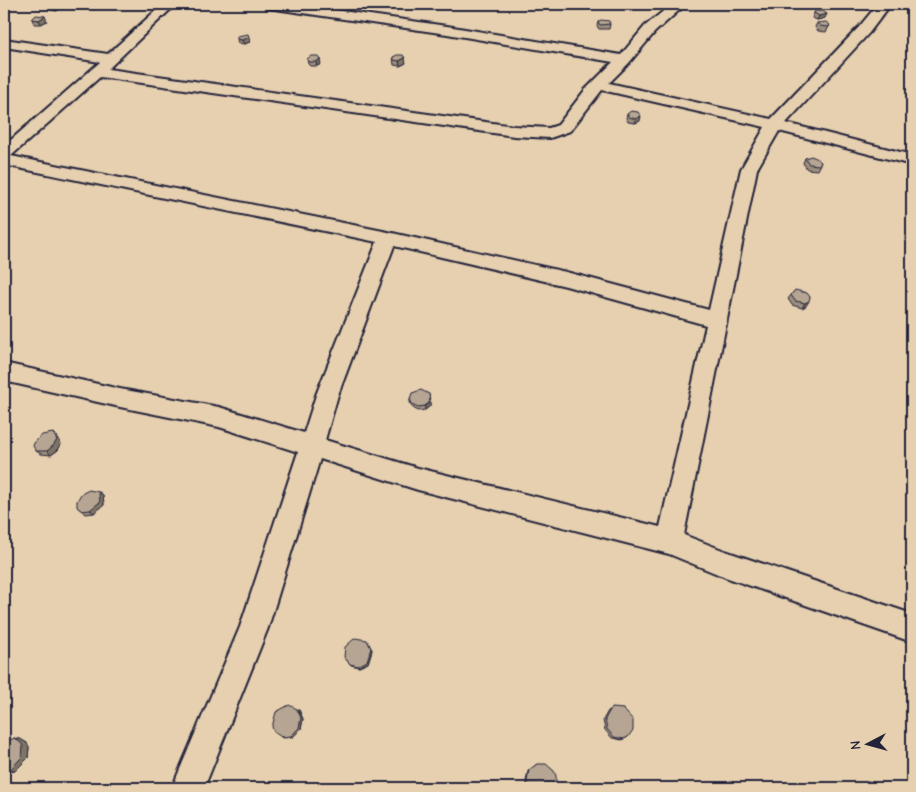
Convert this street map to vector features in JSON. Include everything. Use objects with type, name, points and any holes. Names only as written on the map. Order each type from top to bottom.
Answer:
[{"type":"street","points":[[4,154],[170,4]]},
{"type":"street","points":[[268,4],[447,30],[624,60]]},
{"type":"street","points":[[96,72],[208,90],[536,133],[550,133],[564,128],[590,93],[624,60],[650,29],[680,4]]},
{"type":"street","points":[[670,542],[749,169],[763,142],[775,125],[864,30],[885,4]]},
{"type":"street","points":[[4,43],[111,59]]},
{"type":"street","points":[[599,86],[775,125],[912,160]]},
{"type":"street","points":[[4,160],[388,238],[566,279],[716,320]]},
{"type":"street","points":[[188,788],[254,628],[328,395],[388,238]]},
{"type":"street","points":[[4,372],[120,398],[219,417],[418,479],[670,542],[725,564],[912,628]]},
{"type":"building","points":[[815,11],[823,11],[827,14],[819,16],[814,13]]},
{"type":"building","points":[[36,15],[45,16],[39,20],[32,19]]},
{"type":"building","points":[[601,20],[609,21],[610,24],[600,25],[598,22]]},
{"type":"building","points":[[826,22],[830,25],[828,27],[820,26],[817,23]]},
{"type":"building","points":[[248,34],[249,37],[242,40],[237,39],[237,36]]},
{"type":"building","points":[[403,55],[405,58],[399,61],[394,60],[393,57]]},
{"type":"building","points":[[311,56],[318,56],[320,59],[316,62],[309,62],[307,59]]},
{"type":"building","points":[[631,111],[638,112],[641,116],[636,119],[629,117],[627,114]]},
{"type":"building","points":[[811,156],[821,162],[819,165],[809,164],[805,158]]},
{"type":"building","points":[[795,290],[807,293],[810,297],[809,301],[805,303],[795,301],[791,295]]},
{"type":"building","points":[[421,390],[429,394],[430,402],[425,406],[418,407],[412,404],[410,399],[412,393]]},
{"type":"building","points":[[53,433],[57,440],[53,446],[47,451],[36,451],[33,446],[34,443],[42,435]]},
{"type":"building","points":[[89,490],[99,492],[100,502],[90,510],[82,511],[77,507],[77,501],[81,494]]},
{"type":"building","points":[[355,638],[367,640],[371,648],[367,661],[358,666],[350,664],[344,657],[345,647]]},
{"type":"building","points":[[289,705],[297,709],[301,718],[299,728],[291,736],[281,737],[274,732],[272,727],[276,712]]},
{"type":"building","points":[[613,708],[623,709],[633,720],[633,730],[624,739],[614,737],[607,729],[605,719]]},
{"type":"building","points":[[14,738],[23,746],[22,757],[9,771],[4,771],[4,743]]},
{"type":"building","points":[[537,764],[546,764],[554,771],[556,788],[528,787],[529,770]]}]
